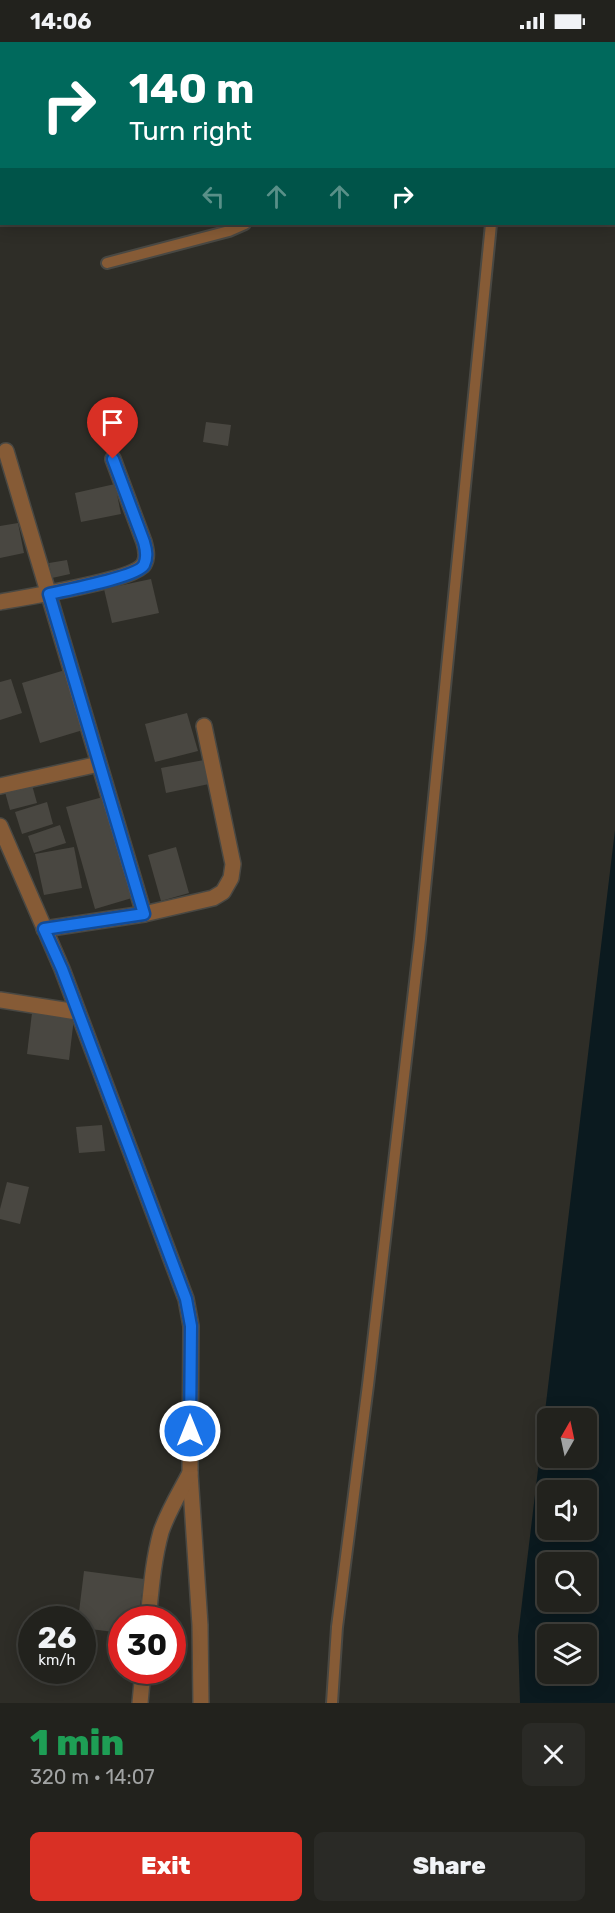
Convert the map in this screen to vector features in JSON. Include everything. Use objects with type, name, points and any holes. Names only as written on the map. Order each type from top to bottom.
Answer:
[{"type":"street","points":[[6,451],[144,914]]},
{"type":"street","points":[[0,602],[49,594],[120,576],[138,571],[144,564],[147,554],[144,542],[113,459]]},
{"type":"street","points":[[44,929],[144,914],[213,898],[223,892],[231,878],[233,864],[204,726]]},
{"type":"street","points":[[0,786],[99,764]]},
{"type":"street","points":[[0,826],[4,843],[62,969],[186,1299],[191,1326],[190,1473],[200,1625],[201,1703]]},
{"type":"street","points":[[0,1000],[77,1012]]},
{"type":"street","points":[[149,1606],[153,1565],[162,1530],[190,1473]]},
{"type":"street","points":[[140,1703],[142,1684]]},
{"type":"lane","points":[[107,263],[229,231],[243,225]]},
{"type":"lane","points":[[332,1703],[337,1627],[420,939],[491,225]]},
{"type":"shaded area","points":[[615,830],[615,1703],[520,1703],[518,1636],[538,1468],[597,1468],[597,1408],[545,1408]]},
{"type":"building","points":[[206,422],[231,425],[228,446],[203,442]]},
{"type":"building","points":[[115,484],[121,514],[81,522],[75,493]]},
{"type":"building","points":[[18,523],[24,553],[0,558],[0,526]]},
{"type":"building","points":[[67,560],[70,574],[52,578],[49,563]]},
{"type":"building","points":[[151,579],[159,613],[112,623],[104,589]]},
{"type":"building","points":[[65,670],[83,730],[40,743],[22,683]]},
{"type":"building","points":[[11,679],[22,713],[0,720],[0,682]]},
{"type":"building","points":[[187,713],[198,751],[155,762],[145,724]]},
{"type":"building","points":[[204,760],[209,784],[166,793],[161,768]]},
{"type":"building","points":[[32,785],[37,803],[10,810],[5,792]]},
{"type":"building","points":[[103,797],[132,898],[95,909],[66,807]]},
{"type":"building","points":[[47,802],[53,824],[22,834],[15,812]]},
{"type":"building","points":[[60,825],[66,843],[34,853],[28,836]]},
{"type":"building","points":[[74,847],[82,888],[44,895],[35,854]]},
{"type":"building","points":[[176,847],[189,893],[161,901],[148,855]]},
{"type":"building","points":[[32,1013],[74,1018],[69,1060],[27,1054]]},
{"type":"building","points":[[102,1125],[105,1151],[79,1153],[76,1127]]},
{"type":"building","points":[[7,1182],[29,1187],[20,1224],[0,1219],[0,1209]]},
{"type":"building","points":[[84,1571],[144,1579],[140,1606],[108,1606],[108,1631],[96,1630],[96,1606],[80,1606]]},
{"type":"route","points":[[113,459],[144,542],[147,554],[144,564],[138,571],[49,594],[144,914],[44,929],[62,969],[186,1299],[191,1326],[190,1431]]}]
